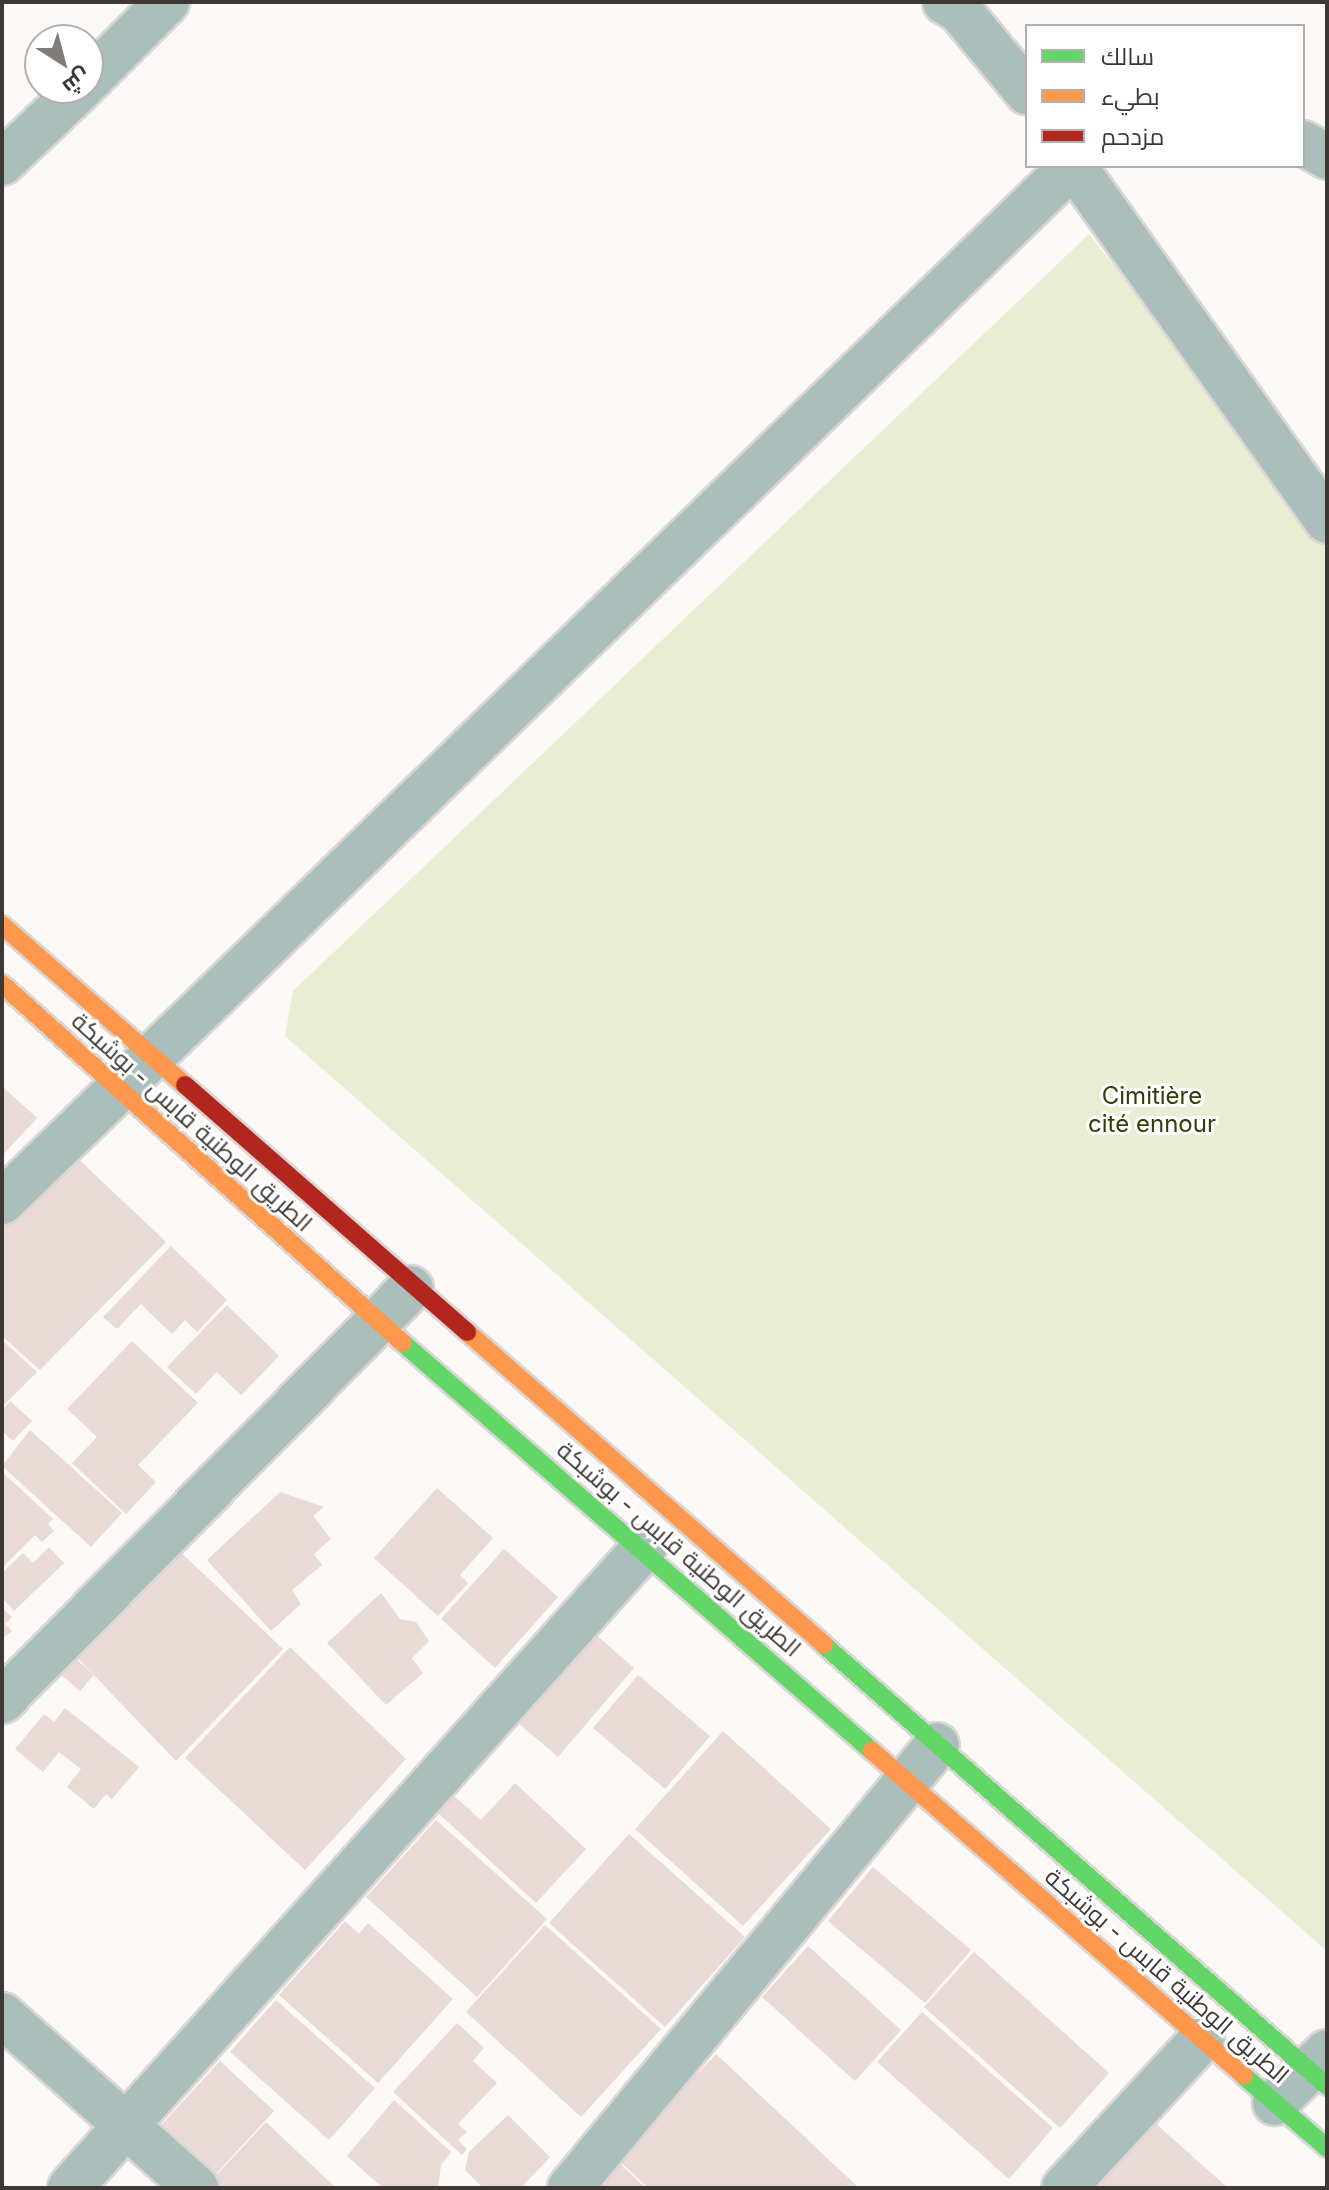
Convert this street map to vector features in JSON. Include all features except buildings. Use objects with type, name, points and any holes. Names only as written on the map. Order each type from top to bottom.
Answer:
[{"type":"main road","name":"الطريق الوطنية قابس - بوشبكة","points":[[2,925],[411,1288],[937,1745],[1321,2069]]},
{"type":"main road","name":"الطريق الوطنية قابس - بوشبكة","points":[[2,984],[381,1324],[644,1548],[1327,2148]]},
{"type":"street","points":[[104,65],[167,2]]},
{"type":"street","points":[[945,2],[959,10],[1025,90]]},
{"type":"street","points":[[2,163],[64,104]]},
{"type":"street","points":[[1305,144],[1327,157]]},
{"type":"street","points":[[2,1202],[1071,168]]},
{"type":"street","points":[[1074,168],[1327,521]]},
{"type":"street","points":[[2,1701],[90,1607],[381,1324],[411,1288]]},
{"type":"street","points":[[70,2188],[125,2120],[644,1548]]},
{"type":"street","points":[[570,2188],[937,1745]]},
{"type":"street","points":[[2,2015],[125,2120],[196,2188]]},
{"type":"street","points":[[1064,2188],[1202,2039]]},
{"type":"street","points":[[1275,2103],[1321,2069]]},
{"type":"green space","name":"Cimitière cité ennour","points":[[1089,234],[1327,534],[1327,1951],[285,1036],[293,991]]},
{"type":"traffic: fast","points":[[403,1343],[872,1751]]},
{"type":"traffic: fast","points":[[824,1645],[1327,2086]]},
{"type":"traffic: fast","points":[[1244,2076],[1327,2148]]},
{"type":"traffic: slow","points":[[2,925],[185,1085]]},
{"type":"traffic: slow","points":[[2,984],[403,1343]]},
{"type":"traffic: slow","points":[[467,1332],[824,1645]]},
{"type":"traffic: slow","points":[[872,1751],[1244,2076]]},
{"type":"traffic: jam","points":[[185,1085],[467,1332]]}]
